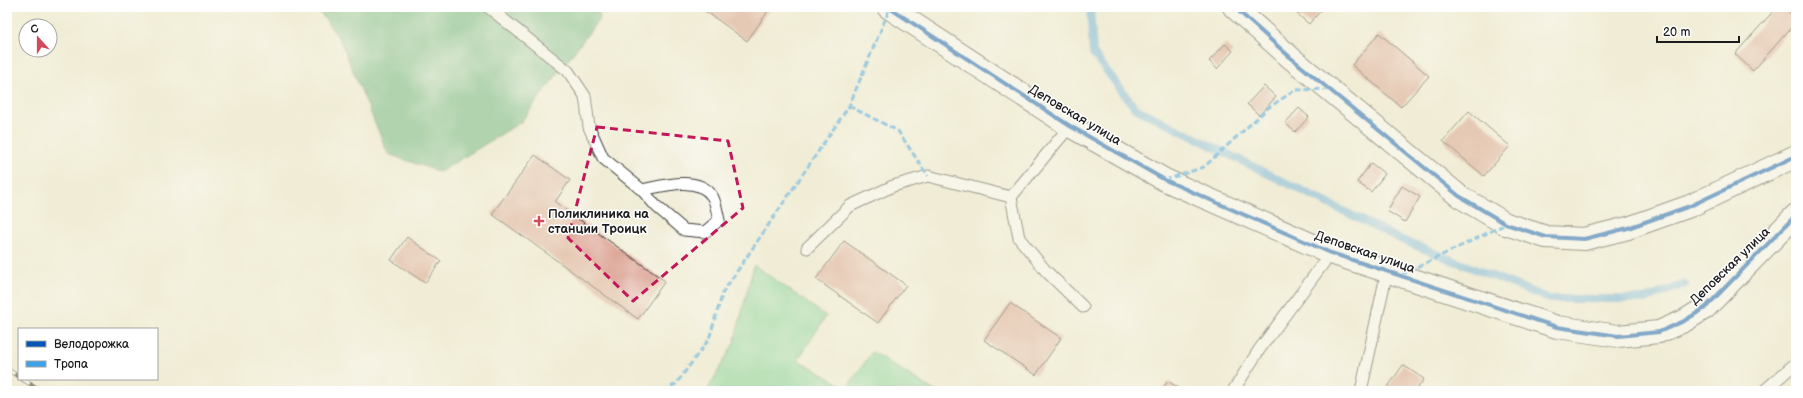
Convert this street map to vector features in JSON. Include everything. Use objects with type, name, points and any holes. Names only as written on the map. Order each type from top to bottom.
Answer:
[{"type":"street","name":"Деповская улица","points":[[888,7],[1070,126],[1166,180],[1331,253],[1557,327],[1618,336],[1659,332],[1684,321],[1705,308],[1796,215]]},
{"type":"street","points":[[1234,7],[1291,58],[1459,196],[1506,224],[1546,237],[1584,239],[1628,228],[1690,206],[1796,156]]},
{"type":"lane","points":[[488,7],[568,71],[585,96],[589,127],[603,158],[642,190],[656,206],[684,230],[705,232],[719,220],[712,196],[698,184],[672,184],[642,190]]},
{"type":"lane","points":[[1011,197],[1070,126]]},
{"type":"lane","points":[[807,248],[850,206],[893,186],[928,176],[1011,197]]},
{"type":"lane","points":[[1011,197],[1019,238],[1046,271],[1083,307]]},
{"type":"lane","points":[[1233,391],[1259,350],[1331,253]]},
{"type":"lane","points":[[1360,391],[1388,271]]},
{"type":"lane","points":[[1764,391],[1796,364]]},
{"type":"highlighted area","points":[[597,127],[728,141],[743,208],[633,301],[568,238]]},
{"type":"green space","points":[[316,7],[598,7],[600,18],[521,122],[440,172],[388,154],[340,40]]},
{"type":"green space","points":[[754,265],[826,316],[798,360],[847,388],[872,352],[935,391],[707,391],[734,343]]},
{"type":"building","points":[[700,7],[771,7],[747,41]]},
{"type":"building","points":[[1289,7],[1324,7],[1309,24]]},
{"type":"building","points":[[1777,7],[1783,7],[1796,19],[1796,22],[1753,71],[1735,54]]},
{"type":"building","points":[[1379,33],[1429,76],[1401,107],[1352,65]]},
{"type":"building","points":[[1225,44],[1233,51],[1217,69],[1209,61]]},
{"type":"building","points":[[1264,86],[1276,97],[1259,115],[1247,104]]},
{"type":"building","points":[[1299,108],[1309,117],[1295,132],[1285,123]]},
{"type":"building","points":[[1469,111],[1510,146],[1484,176],[1443,141]]},
{"type":"building","points":[[535,155],[570,180],[555,202],[665,281],[638,319],[492,214]]},
{"type":"building","points":[[1371,163],[1385,174],[1371,192],[1357,182]]},
{"type":"building","points":[[1402,186],[1420,197],[1405,222],[1387,211]]},
{"type":"building","points":[[407,237],[441,261],[425,283],[391,260]]},
{"type":"building","points":[[844,241],[906,285],[878,323],[816,279]]},
{"type":"building","points":[[1010,303],[1061,338],[1036,375],[984,340]]},
{"type":"building","points":[[1403,365],[1424,379],[1416,391],[1385,391]]},
{"type":"building","points":[[1168,381],[1183,391],[1161,391]]},
{"type":"waterway","points":[[1090,7],[1093,53],[1135,108],[1402,240],[1550,299],[1645,299],[1685,284]]},
{"type":"railway","points":[[7,369],[18,376]]},
{"type":"railway","points":[[24,380],[42,391]]},
{"type":"marked path","points":[[663,391],[676,384],[709,339],[723,292],[849,106],[890,8]]},
{"type":"marked path","points":[[1165,180],[1204,167],[1268,108],[1295,90],[1328,89]]},
{"type":"marked path","points":[[849,106],[898,131],[928,176]]},
{"type":"marked path","points":[[1401,275],[1506,224]]},
{"type":"cycle path","points":[[888,7],[1070,126],[1165,180],[1331,253],[1557,327],[1618,336],[1659,332],[1684,321],[1705,308],[1796,215]]},
{"type":"cycle path","points":[[1234,7],[1291,58],[1459,196],[1506,224],[1546,237],[1584,239],[1628,228],[1690,206],[1796,156]]},
{"type":"place","name":"Поликлиника на станции Троицк","points":[[539,221]]}]
